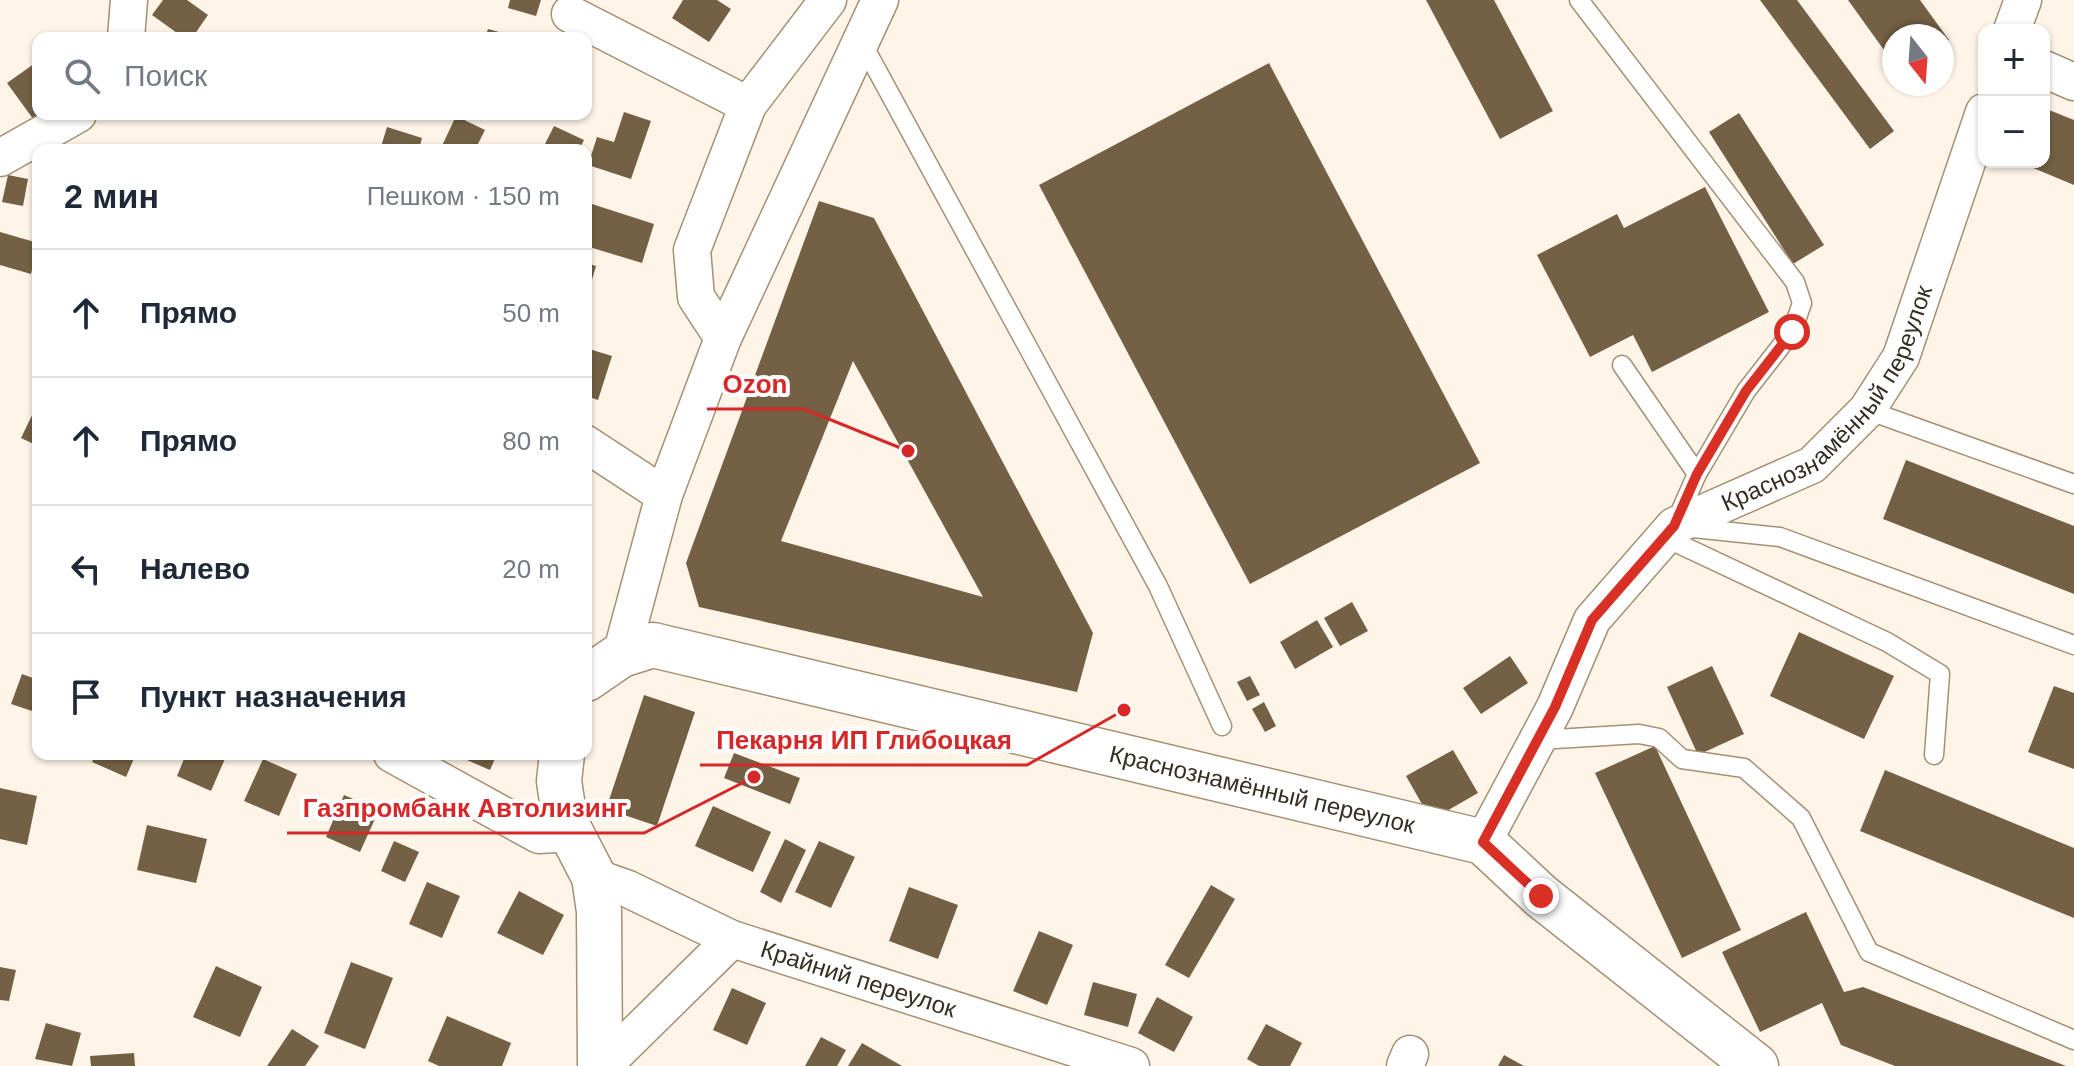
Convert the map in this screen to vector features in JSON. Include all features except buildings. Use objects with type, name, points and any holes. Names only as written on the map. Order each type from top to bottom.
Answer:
[{"type":"street","points":[[126,32],[129,0]]},
{"type":"street","points":[[723,338],[696,297],[692,250],[748,105],[828,0]]},
{"type":"street","points":[[603,667],[723,338],[880,0]]},
{"type":"street","points":[[2014,24],[2023,0]]},
{"type":"street","points":[[570,14],[748,105]]},
{"type":"street","points":[[2050,72],[2074,82]]},
{"type":"street","points":[[0,158],[67,120]]},
{"type":"street","name":"Краснознамённый переулок","points":[[1483,842],[1538,740],[1592,620],[1669,532],[1812,465],[1867,410],[1901,357],[1978,130]]},
{"type":"street","points":[[592,448],[664,495]]},
{"type":"street","name":"Краснознамённый переулок","points":[[603,667],[653,645],[1483,842],[1541,896],[1756,1066]]},
{"type":"street","points":[[403,760],[539,835],[571,833]]},
{"type":"street","points":[[561,760],[559,781],[565,821],[594,877],[601,973],[602,1066]]},
{"type":"street","name":"Крайний переулок","points":[[594,877],[628,889],[732,939],[1131,1066]]},
{"type":"street","points":[[602,1066],[732,939]]},
{"type":"lane","points":[[1579,0],[1795,282],[1802,303],[1792,332],[1746,391],[1697,474],[1669,532]]},
{"type":"lane","points":[[861,41],[1158,586],[1222,726]]},
{"type":"lane","points":[[1622,365],[1697,474]]},
{"type":"lane","points":[[1867,410],[2074,484]]},
{"type":"lane","points":[[1669,532],[1780,537],[2074,645]]},
{"type":"lane","points":[[1669,532],[1887,642],[1940,674],[1934,755]]},
{"type":"lane","points":[[1538,740],[1639,734],[1659,738],[1682,759],[1744,768],[1801,818],[1869,952],[2074,1040]]},
{"type":"place","name":"Ozon","points":[[908,451]]},
{"type":"place","name":"Пекарня ИП Глибоцкая","points":[[1124,710]]},
{"type":"place","name":"Газпромбанк Автолизинг","points":[[754,777]]},
{"type":"route","points":[[1541,896],[1483,842],[1555,707],[1592,620],[1674,526],[1697,474],[1746,391],[1792,332]]}]
